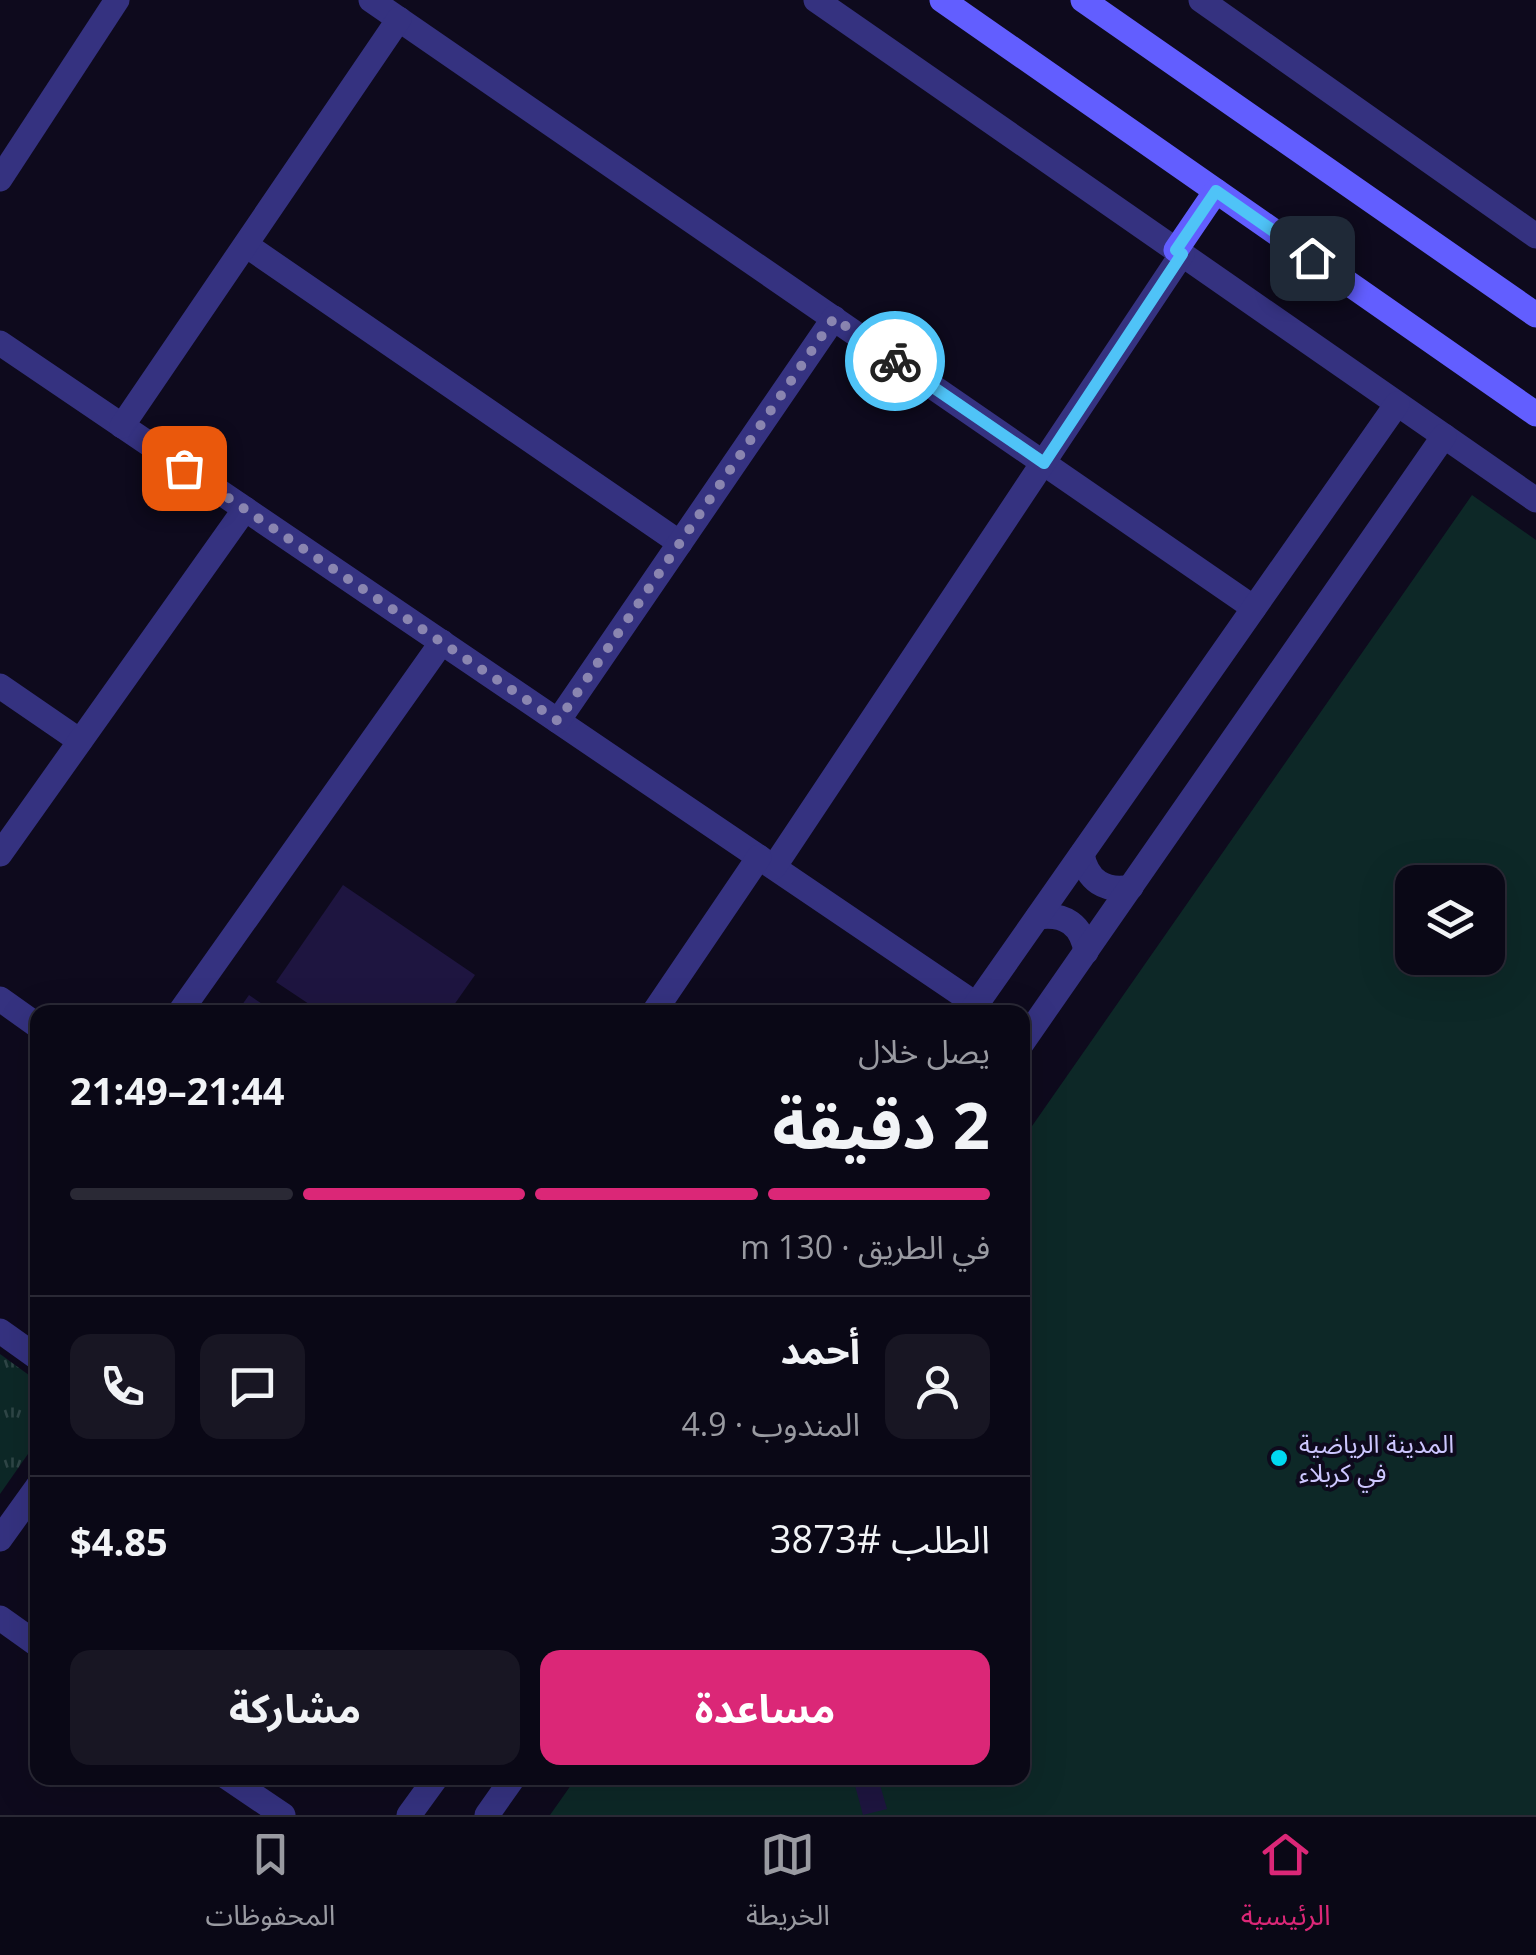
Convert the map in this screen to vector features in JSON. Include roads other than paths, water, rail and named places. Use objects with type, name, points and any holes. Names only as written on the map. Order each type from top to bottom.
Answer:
[{"type":"main road","points":[[942,0],[1536,414]]},
{"type":"main road","points":[[1083,0],[1536,316]]},
{"type":"main road","points":[[1179,252],[1216,191]]},
{"type":"street","points":[[0,180],[117,0]]},
{"type":"street","points":[[372,0],[1254,608]]},
{"type":"street","points":[[816,0],[1536,500]]},
{"type":"street","points":[[1201,0],[1535,234]]},
{"type":"street","points":[[122,426],[400,19]]},
{"type":"street","points":[[246,245],[680,544]]},
{"type":"street","points":[[659,1005],[767,862],[1044,463],[1179,252]]},
{"type":"street","points":[[558,721],[834,318]]},
{"type":"street","points":[[0,343],[767,862],[970,1005]]},
{"type":"street","points":[[976,1005],[1397,404]]},
{"type":"street","points":[[1030,1032],[1444,436]]},
{"type":"street","points":[[0,854],[244,509]]},
{"type":"street","points":[[185,1005],[442,642]]},
{"type":"street","points":[[0,686],[80,741]]},
{"type":"street","points":[[1082,854],[1092,879],[1118,890],[1131,887]]},
{"type":"street","points":[[1038,917],[1066,918],[1084,938],[1086,952]]},
{"type":"street","points":[[0,999],[30,1020]]},
{"type":"street","points":[[0,1331],[30,1352]]},
{"type":"street","points":[[0,1539],[30,1497]]},
{"type":"street","points":[[0,1618],[30,1639]]},
{"type":"street","points":[[238,1785],[283,1815]]},
{"type":"street","points":[[410,1815],[431,1785]]},
{"type":"street","points":[[487,1815],[508,1785]]},
{"type":"place","name":"المدينة الرياضية في كربلاء","points":[[1279,1458]]}]
